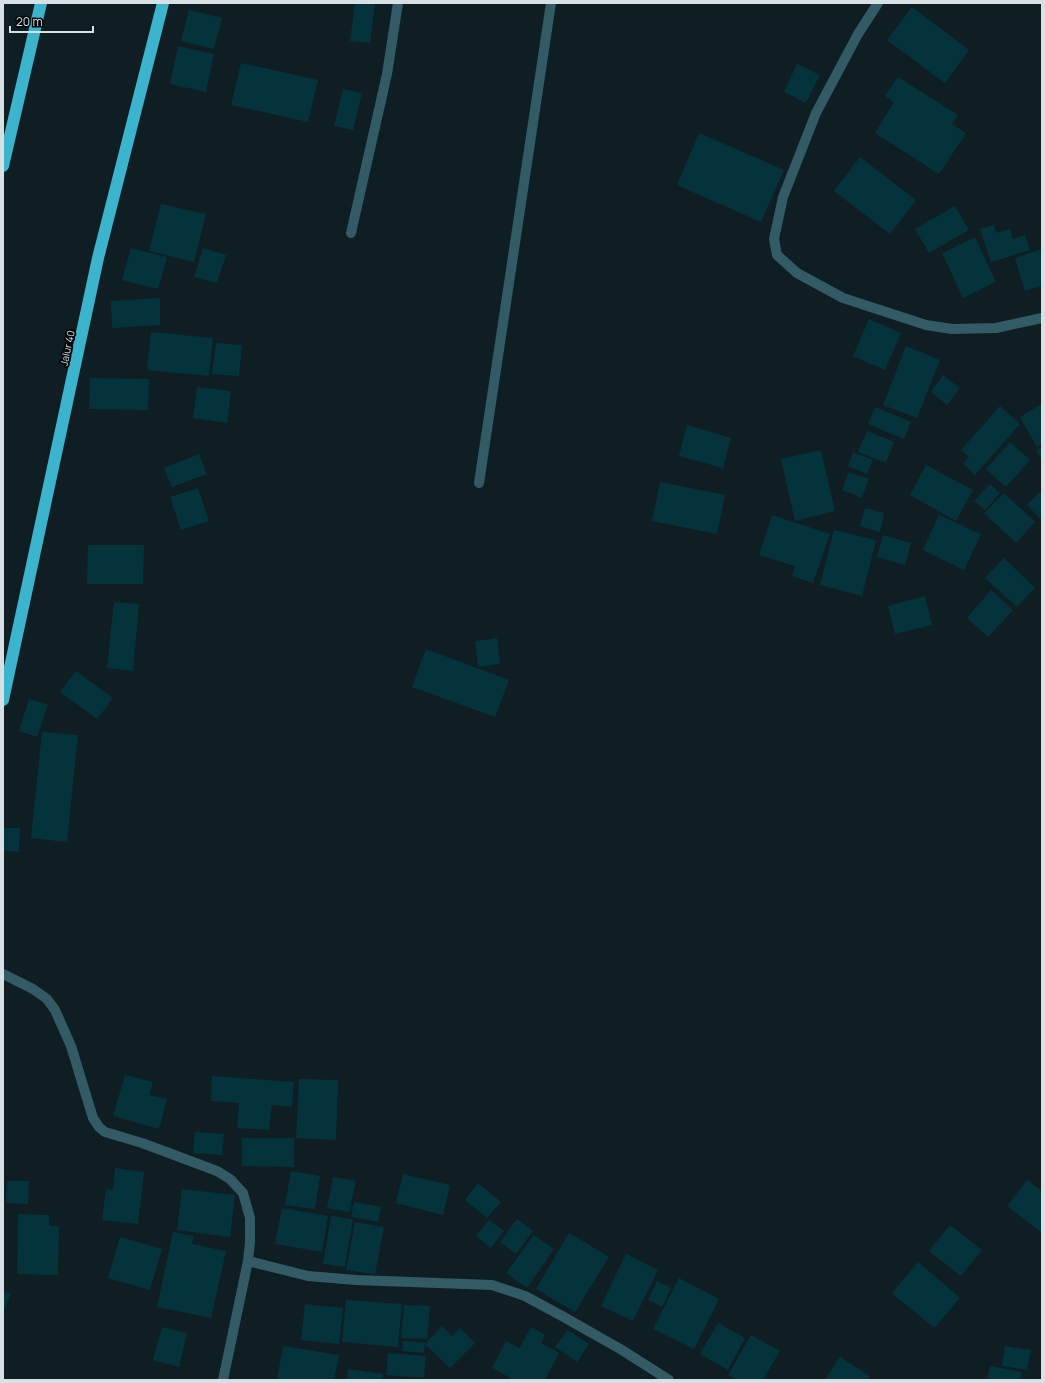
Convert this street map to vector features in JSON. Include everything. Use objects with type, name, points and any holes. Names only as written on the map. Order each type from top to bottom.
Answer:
[{"type":"highway","points":[[3,166],[42,3]]},
{"type":"highway","name":"Jalur 40","points":[[3,700],[98,258],[163,3]]},
{"type":"street","points":[[352,232],[387,74],[398,3]]},
{"type":"street","points":[[479,483],[551,3]]},
{"type":"street","points":[[878,3],[858,34],[816,113],[783,197],[774,239],[777,255],[797,273],[843,298],[926,325],[952,329],[996,328],[1042,318]]},
{"type":"street","points":[[3,974],[33,989],[47,999],[55,1010],[71,1046],[94,1118],[99,1127],[105,1132],[142,1143],[217,1171],[230,1179],[243,1193],[250,1218],[248,1261],[223,1380]]},
{"type":"street","points":[[248,1261],[316,1276],[356,1280],[492,1285],[524,1296],[562,1316],[622,1350],[669,1380]]},
{"type":"building","points":[[355,3],[375,3],[370,43],[350,41]]},
{"type":"building","points":[[912,7],[969,50],[945,83],[887,40]]},
{"type":"building","points":[[189,10],[222,18],[214,49],[181,41]]},
{"type":"building","points":[[178,46],[214,54],[206,92],[170,84]]},
{"type":"building","points":[[241,63],[318,80],[308,122],[231,105]]},
{"type":"building","points":[[797,64],[820,75],[806,103],[784,92]]},
{"type":"building","points":[[898,77],[958,115],[952,124],[966,133],[939,174],[875,133],[894,102],[885,96]]},
{"type":"building","points":[[343,89],[362,93],[353,130],[334,126]]},
{"type":"building","points":[[699,133],[784,170],[761,222],[677,185]]},
{"type":"building","points":[[860,157],[916,200],[890,234],[834,191]]},
{"type":"building","points":[[161,204],[206,214],[194,262],[149,251]]},
{"type":"building","points":[[955,206],[969,230],[929,253],[915,229]]},
{"type":"building","points":[[994,225],[996,233],[1010,229],[1013,239],[1025,235],[1030,250],[991,262],[980,229]]},
{"type":"building","points":[[975,237],[996,282],[963,298],[942,253]]},
{"type":"building","points":[[131,248],[167,257],[158,289],[122,280]]},
{"type":"building","points":[[203,248],[226,255],[217,283],[194,277]]},
{"type":"building","points":[[1042,249],[1042,286],[1025,291],[1015,258]]},
{"type":"building","points":[[160,298],[160,325],[112,328],[111,301]]},
{"type":"building","points":[[869,319],[901,333],[885,370],[853,356]]},
{"type":"building","points":[[151,332],[213,338],[209,376],[147,370]]},
{"type":"building","points":[[216,343],[242,345],[239,376],[212,374]]},
{"type":"building","points":[[906,346],[940,360],[917,418],[883,405]]},
{"type":"building","points":[[943,375],[960,388],[947,405],[931,392]]},
{"type":"building","points":[[90,378],[149,379],[148,410],[89,409]]},
{"type":"building","points":[[197,387],[231,391],[227,423],[193,418]]},
{"type":"building","points":[[1042,404],[1042,444],[1037,447],[1020,417]]},
{"type":"building","points":[[1000,406],[1020,424],[975,475],[963,464],[969,457],[961,450]]},
{"type":"building","points":[[875,407],[911,422],[904,439],[868,424]]},
{"type":"building","points":[[687,425],[731,438],[723,468],[679,456]]},
{"type":"building","points":[[867,431],[894,442],[886,463],[858,452]]},
{"type":"building","points":[[1010,442],[1030,460],[1006,487],[986,469]]},
{"type":"building","points":[[1042,447],[1042,461],[1036,450]]},
{"type":"building","points":[[821,450],[835,511],[795,521],[781,459]]},
{"type":"building","points":[[853,452],[873,460],[867,474],[848,466]]},
{"type":"building","points":[[199,454],[207,474],[172,487],[164,468]]},
{"type":"building","points":[[926,465],[973,490],[956,521],[910,495]]},
{"type":"building","points":[[849,472],[869,479],[862,498],[842,490]]},
{"type":"building","points":[[660,482],[725,495],[717,534],[652,521]]},
{"type":"building","points":[[990,484],[1000,493],[985,510],[974,501]]},
{"type":"building","points":[[198,488],[209,521],[181,530],[170,497]]},
{"type":"building","points":[[1042,490],[1042,520],[1027,505]]},
{"type":"building","points":[[1004,493],[1035,522],[1016,543],[984,513]]},
{"type":"building","points":[[865,508],[884,513],[880,532],[860,526]]},
{"type":"building","points":[[772,515],[830,534],[813,583],[792,576],[795,566],[759,555]]},
{"type":"building","points":[[939,515],[981,534],[964,570],[923,550]]},
{"type":"building","points":[[834,530],[876,540],[862,596],[820,585]]},
{"type":"building","points":[[883,535],[911,543],[905,565],[877,557]]},
{"type":"building","points":[[88,545],[144,545],[143,584],[87,584]]},
{"type":"building","points":[[1004,558],[1035,588],[1017,607],[985,578]]},
{"type":"building","points":[[991,590],[1013,610],[988,637],[967,618]]},
{"type":"building","points":[[925,596],[932,625],[895,634],[888,606]]},
{"type":"building","points":[[114,602],[139,604],[133,671],[107,668]]},
{"type":"building","points":[[497,638],[500,664],[478,667],[475,641]]},
{"type":"building","points":[[426,649],[509,680],[495,717],[412,687]]},
{"type":"building","points":[[76,671],[113,698],[97,719],[60,692]]},
{"type":"building","points":[[29,699],[48,705],[37,737],[19,731]]},
{"type":"building","points":[[42,732],[78,735],[67,842],[31,838]]},
{"type":"building","points":[[3,828],[20,828],[19,852],[3,851]]},
{"type":"building","points":[[125,1075],[153,1082],[149,1095],[167,1099],[159,1129],[113,1116]]},
{"type":"building","points":[[212,1076],[294,1082],[292,1107],[272,1105],[269,1130],[237,1128],[239,1103],[211,1101]]},
{"type":"building","points":[[299,1079],[338,1080],[336,1140],[296,1138]]},
{"type":"building","points":[[195,1132],[224,1134],[222,1155],[193,1153]]},
{"type":"building","points":[[242,1138],[294,1138],[294,1167],[242,1166]]},
{"type":"building","points":[[115,1168],[144,1172],[138,1224],[102,1220],[106,1189],[113,1190]]},
{"type":"building","points":[[291,1171],[320,1176],[315,1209],[285,1205]]},
{"type":"building","points":[[403,1174],[450,1185],[443,1215],[396,1203]]},
{"type":"building","points":[[333,1177],[356,1181],[349,1212],[327,1208]]},
{"type":"building","points":[[1027,1180],[1042,1191],[1042,1233],[1007,1206]]},
{"type":"building","points":[[7,1181],[29,1181],[28,1204],[6,1203]]},
{"type":"building","points":[[478,1183],[501,1202],[487,1218],[465,1200]]},
{"type":"building","points":[[182,1189],[235,1195],[230,1237],[177,1230]]},
{"type":"building","points":[[354,1202],[381,1207],[378,1222],[351,1217]]},
{"type":"building","points":[[282,1208],[328,1216],[322,1252],[275,1244]]},
{"type":"building","points":[[18,1214],[49,1215],[49,1226],[59,1226],[58,1275],[17,1274]]},
{"type":"building","points":[[331,1216],[353,1219],[345,1267],[323,1264]]},
{"type":"building","points":[[517,1219],[533,1231],[516,1254],[500,1242]]},
{"type":"building","points":[[489,1220],[504,1231],[491,1248],[476,1236]]},
{"type":"building","points":[[355,1222],[384,1227],[375,1274],[346,1270]]},
{"type":"building","points":[[950,1225],[982,1250],[961,1276],[929,1251]]},
{"type":"building","points":[[173,1232],[194,1236],[192,1244],[226,1251],[211,1318],[157,1307]]},
{"type":"building","points":[[569,1233],[609,1257],[575,1312],[536,1289]]},
{"type":"building","points":[[534,1235],[554,1249],[527,1288],[506,1273]]},
{"type":"building","points":[[120,1237],[162,1249],[150,1290],[108,1278]]},
{"type":"building","points":[[626,1254],[658,1270],[633,1321],[601,1306]]},
{"type":"building","points":[[918,1262],[960,1298],[934,1328],[892,1293]]},
{"type":"building","points":[[679,1278],[719,1299],[694,1349],[653,1329]]},
{"type":"building","points":[[657,1281],[671,1288],[662,1307],[648,1300]]},
{"type":"building","points":[[3,1290],[11,1294],[3,1312]]},
{"type":"building","points":[[346,1300],[402,1304],[398,1347],[342,1342]]},
{"type":"building","points":[[305,1304],[343,1308],[339,1344],[301,1340]]},
{"type":"building","points":[[404,1305],[430,1306],[427,1339],[401,1338]]},
{"type":"building","points":[[718,1323],[745,1338],[728,1370],[700,1354]]},
{"type":"building","points":[[442,1326],[452,1336],[460,1328],[475,1343],[450,1368],[425,1344]]},
{"type":"building","points":[[162,1327],[187,1333],[179,1367],[153,1360]]},
{"type":"building","points":[[531,1327],[545,1335],[541,1343],[559,1353],[545,1380],[514,1380],[492,1368],[506,1341],[520,1348]]},
{"type":"building","points":[[568,1330],[589,1344],[577,1362],[555,1347]]},
{"type":"building","points":[[751,1335],[780,1351],[763,1380],[737,1380],[728,1375]]},
{"type":"building","points":[[403,1341],[425,1343],[424,1353],[402,1351]]},
{"type":"building","points":[[283,1346],[339,1355],[334,1380],[277,1380]]},
{"type":"building","points":[[1005,1346],[1031,1350],[1027,1370],[1002,1366]]},
{"type":"building","points":[[388,1353],[426,1356],[424,1378],[386,1375]]},
{"type":"building","points":[[840,1357],[870,1376],[867,1380],[825,1380]]},
{"type":"building","points":[[990,1366],[1022,1372],[1020,1380],[987,1380]]},
{"type":"building","points":[[348,1369],[383,1374],[382,1380],[347,1380]]}]
